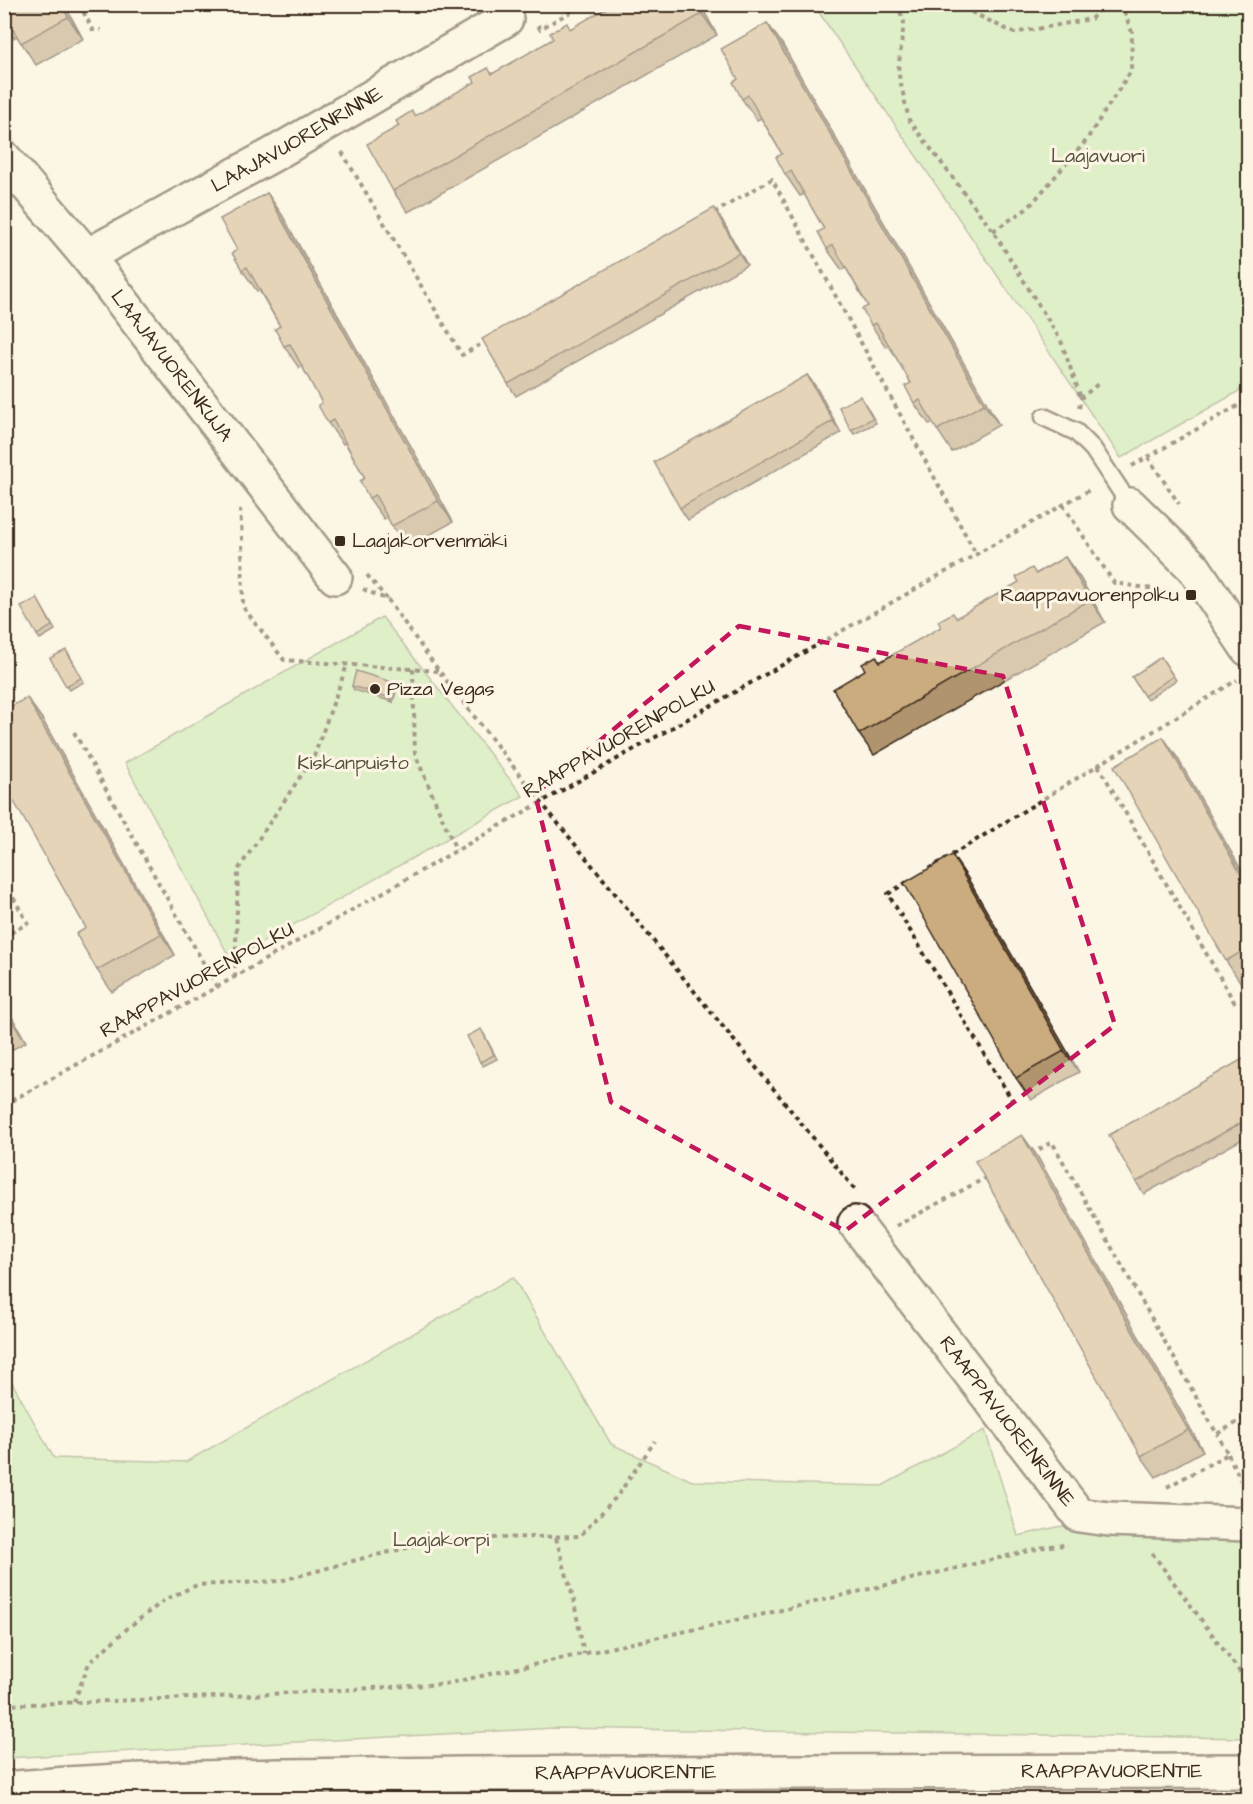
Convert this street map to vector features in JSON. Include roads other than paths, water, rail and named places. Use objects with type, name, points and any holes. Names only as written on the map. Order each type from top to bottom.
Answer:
[{"type":"street","name":"LAAJAVUORENRINNE","points":[[87,256],[272,156],[506,19]]},
{"type":"street","name":"LAAJAVUORENKUJA","points":[[4,158],[87,256],[335,576]]},
{"type":"street","points":[[1130,505],[1194,568],[1246,662]]},
{"type":"street","name":"RAAPPAVUORENRINNE","points":[[860,1212],[1079,1515],[1108,1520],[1248,1524]]},
{"type":"street","name":"RAAPPAVUORENTIE","points":[[4,1789],[202,1778],[581,1773],[1248,1771]]},
{"type":"lane","points":[[1044,417],[1076,432],[1093,449],[1130,505]]},
{"type":"place","name":"Laajakorvenmäki","points":[[340,541]]},
{"type":"place","name":"Raappavuorenpolku","points":[[1191,595]]},
{"type":"place","name":"Pizza Vegas","points":[[375,689]]},
{"type":"park label","name":"Laajavuori","points":[[1098,156]]},
{"type":"park label","name":"Kiskanpuisto","points":[[353,763]]},
{"type":"park label","name":"Laajakorpi","points":[[441,1540]]}]
